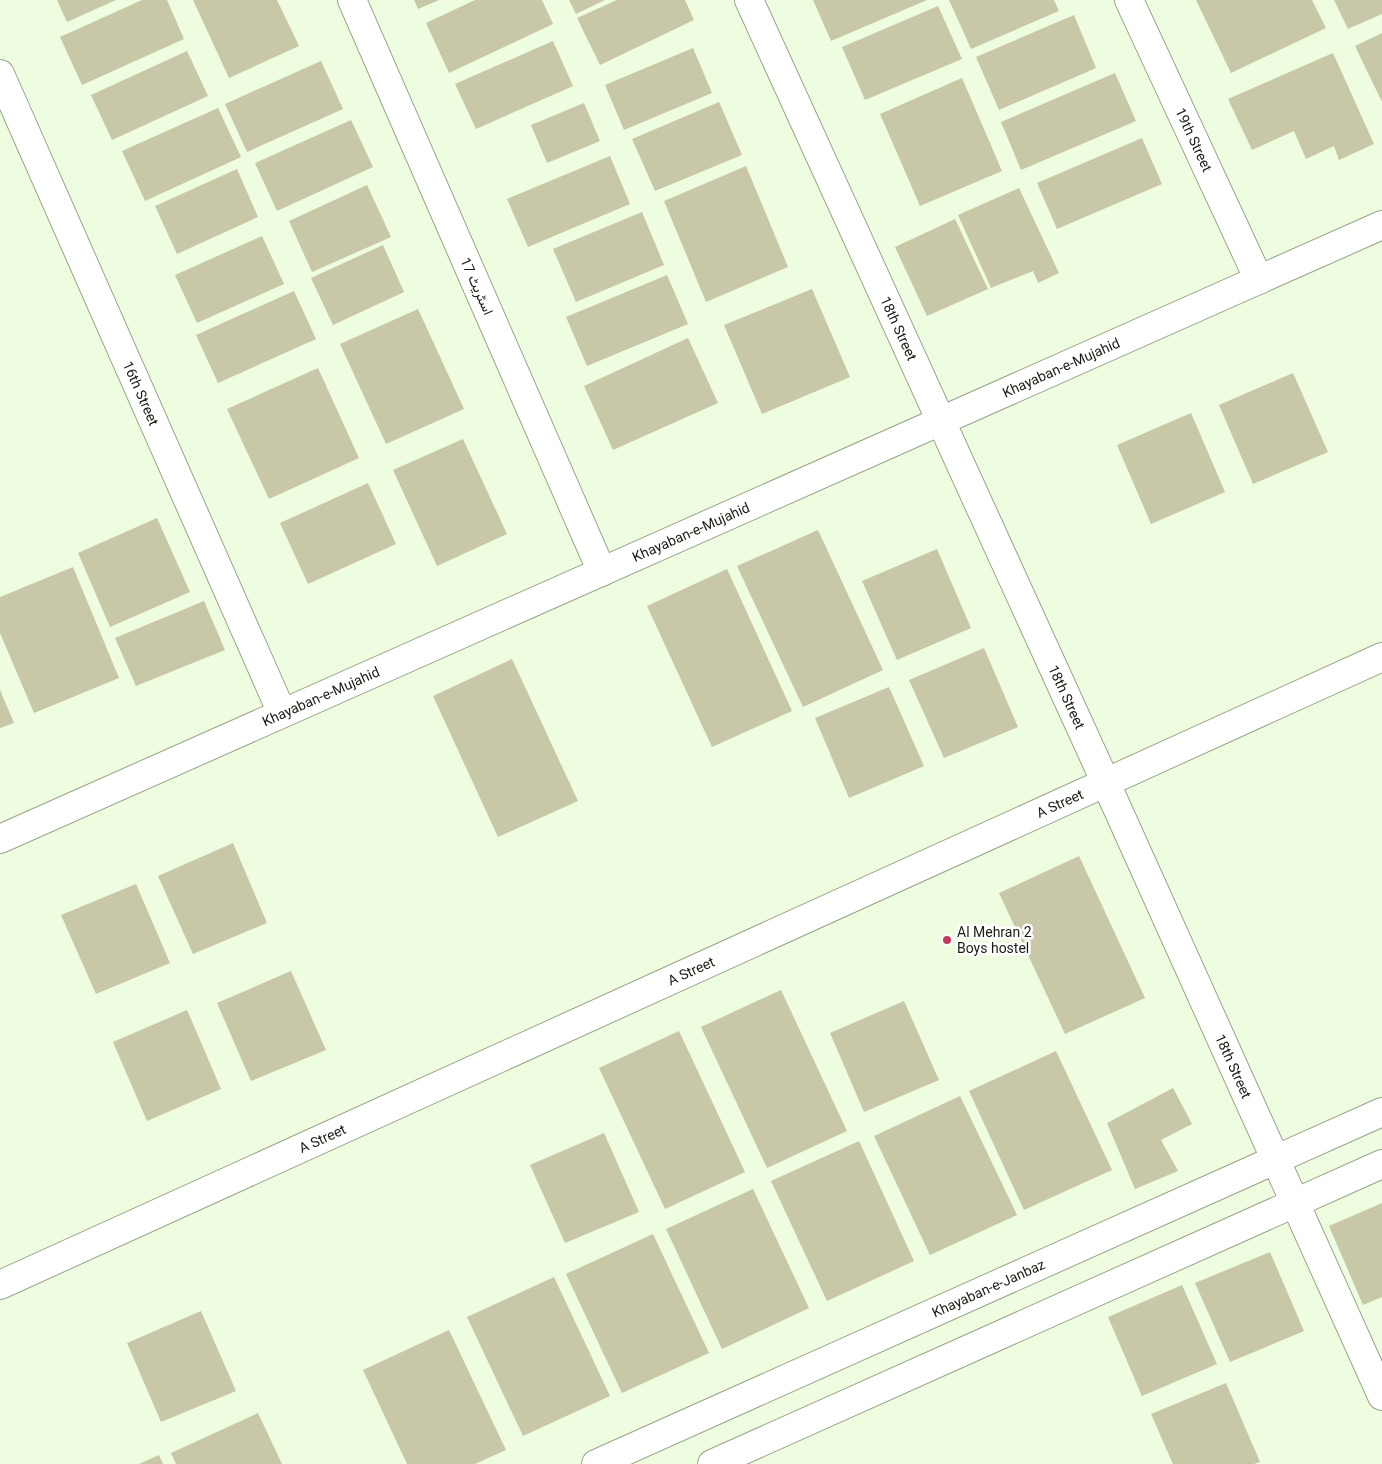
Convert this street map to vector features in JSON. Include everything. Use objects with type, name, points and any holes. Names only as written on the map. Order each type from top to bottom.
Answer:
[{"type":"street","name":"اسٹریٹ 17","points":[[352,0],[602,572]]},
{"type":"street","name":"18th Street","points":[[749,0],[1296,1202],[1382,1396]]},
{"type":"street","name":"19th Street","points":[[1129,0],[1259,280]]},
{"type":"street","name":"16th Street","points":[[0,74],[282,713]]},
{"type":"street","name":"Khayaban-e-Mujahid","points":[[0,839],[1382,225]]},
{"type":"street","name":"A Street","points":[[0,1285],[1382,656]]},
{"type":"street","name":"Khayaban-e-Janbaz","points":[[596,1464],[1382,1112]]},
{"type":"street","points":[[712,1464],[1382,1164]]},
{"type":"building","points":[[57,0],[116,0],[67,22]]},
{"type":"building","points":[[142,0],[167,0],[184,39],[82,85],[60,37]]},
{"type":"building","points":[[193,0],[277,0],[299,46],[229,78]]},
{"type":"building","points":[[414,0],[439,0],[418,9]]},
{"type":"building","points":[[475,0],[542,0],[553,24],[449,73],[426,23]]},
{"type":"building","points":[[569,0],[605,0],[576,14]]},
{"type":"building","points":[[617,0],[685,0],[694,20],[600,65],[577,18]]},
{"type":"building","points":[[813,0],[927,0],[831,41]]},
{"type":"building","points":[[949,0],[1054,0],[1059,11],[971,49]]},
{"type":"building","points":[[1196,0],[1312,0],[1326,28],[1231,73]]},
{"type":"building","points":[[1334,0],[1382,0],[1382,14],[1348,29]]},
{"type":"building","points":[[938,6],[962,59],[865,100],[842,47]]},
{"type":"building","points":[[1074,15],[1096,68],[999,110],[976,57]]},
{"type":"building","points":[[1382,33],[1382,102],[1355,46]]},
{"type":"building","points":[[553,41],[573,86],[476,129],[455,84]]},
{"type":"building","points":[[693,48],[712,93],[624,130],[605,85]]},
{"type":"building","points":[[187,51],[208,96],[112,140],[91,95]]},
{"type":"building","points":[[1333,53],[1374,144],[1339,160],[1334,146],[1306,159],[1294,131],[1252,150],[1228,99]]},
{"type":"building","points":[[321,61],[343,109],[247,152],[225,104]]},
{"type":"building","points":[[1115,73],[1136,121],[1021,170],[1001,122]]},
{"type":"building","points":[[962,78],[1002,171],[920,206],[880,114]]},
{"type":"building","points":[[719,102],[742,155],[655,191],[632,139]]},
{"type":"building","points":[[584,103],[600,141],[547,163],[531,125]]},
{"type":"building","points":[[218,108],[241,157],[145,201],[122,151]]},
{"type":"building","points":[[351,120],[373,167],[277,211],[255,163]]},
{"type":"building","points":[[1142,138],[1162,184],[1057,229],[1037,183]]},
{"type":"building","points":[[610,156],[630,204],[528,247],[507,199]]},
{"type":"building","points":[[746,166],[788,267],[706,302],[664,201]]},
{"type":"building","points":[[237,169],[258,217],[177,254],[155,206]]},
{"type":"building","points":[[367,185],[391,237],[312,272],[289,221]]},
{"type":"building","points":[[1019,188],[1059,273],[1038,283],[1033,271],[991,288],[958,215]]},
{"type":"building","points":[[642,212],[664,265],[576,302],[553,249]]},
{"type":"building","points":[[955,219],[988,289],[927,316],[895,247]]},
{"type":"building","points":[[262,236],[284,284],[197,323],[175,275]]},
{"type":"building","points":[[383,245],[404,292],[333,325],[311,278]]},
{"type":"building","points":[[667,275],[688,324],[587,366],[566,317]]},
{"type":"building","points":[[812,289],[850,377],[762,414],[724,325]]},
{"type":"building","points":[[294,291],[316,339],[218,383],[196,335]]},
{"type":"building","points":[[418,309],[464,409],[386,444],[340,344]]},
{"type":"building","points":[[688,338],[718,403],[613,450],[584,386]]},
{"type":"building","points":[[318,368],[359,458],[269,499],[227,409]]},
{"type":"building","points":[[1293,373],[1328,452],[1253,484],[1219,405]]},
{"type":"building","points":[[1191,413],[1225,492],[1151,524],[1117,445]]},
{"type":"building","points":[[463,439],[507,534],[437,566],[393,470]]},
{"type":"building","points":[[368,483],[396,544],[308,584],[280,523]]},
{"type":"building","points":[[157,518],[190,592],[110,627],[78,553]]},
{"type":"building","points":[[818,530],[883,670],[803,707],[737,566]]},
{"type":"building","points":[[937,549],[971,628],[897,660],[862,581]]},
{"type":"building","points":[[73,567],[119,678],[34,713],[0,633],[0,597]]},
{"type":"building","points":[[727,569],[792,711],[712,747],[647,606]]},
{"type":"building","points":[[204,601],[225,650],[136,686],[115,638]]},
{"type":"building","points":[[984,648],[1018,727],[944,758],[909,680]]},
{"type":"building","points":[[512,659],[578,801],[498,837],[433,696]]},
{"type":"building","points":[[889,687],[924,766],[849,798],[815,718]]},
{"type":"building","points":[[0,690],[14,723],[0,728]]},
{"type":"building","points":[[233,843],[267,923],[193,954],[158,876]]},
{"type":"building","points":[[1079,856],[1145,998],[1065,1034],[999,893]]},
{"type":"building","points":[[136,884],[170,963],[96,994],[61,915]]},
{"type":"building","points":[[291,971],[326,1050],[251,1081],[217,1003]]},
{"type":"building","points":[[781,990],[847,1131],[767,1168],[701,1027]]},
{"type":"building","points":[[904,1001],[939,1080],[864,1112],[830,1033]]},
{"type":"building","points":[[187,1010],[221,1089],[147,1121],[113,1042]]},
{"type":"building","points":[[679,1031],[745,1172],[665,1209],[599,1068]]},
{"type":"building","points":[[1056,1051],[1112,1170],[1024,1210],[969,1091]]},
{"type":"building","points":[[1173,1088],[1192,1124],[1161,1140],[1178,1171],[1135,1189],[1107,1123]]},
{"type":"building","points":[[960,1096],[1017,1215],[930,1255],[874,1136]]},
{"type":"building","points":[[604,1133],[639,1212],[565,1243],[530,1165]]},
{"type":"building","points":[[859,1141],[914,1261],[827,1301],[771,1181]]},
{"type":"building","points":[[753,1189],[809,1308],[722,1349],[666,1229]]},
{"type":"building","points":[[1382,1203],[1382,1297],[1363,1305],[1329,1226]]},
{"type":"building","points":[[653,1234],[709,1353],[622,1393],[566,1274]]},
{"type":"building","points":[[1270,1252],[1304,1331],[1230,1362],[1195,1283]]},
{"type":"building","points":[[554,1277],[610,1396],[523,1436],[467,1317]]},
{"type":"building","points":[[1182,1285],[1217,1364],[1142,1396],[1108,1317]]},
{"type":"building","points":[[201,1311],[236,1391],[161,1422],[127,1343]]},
{"type":"building","points":[[449,1330],[506,1450],[475,1464],[407,1464],[363,1370]]},
{"type":"building","points":[[1226,1383],[1260,1462],[1254,1464],[1173,1464],[1151,1414]]},
{"type":"building","points":[[258,1413],[282,1464],[176,1464],[171,1453]]},
{"type":"building","points":[[159,1455],[163,1464],[139,1464]]},
{"type":"place","name":"Al Mehran 2 Boys hostel","points":[[947,940]]}]
